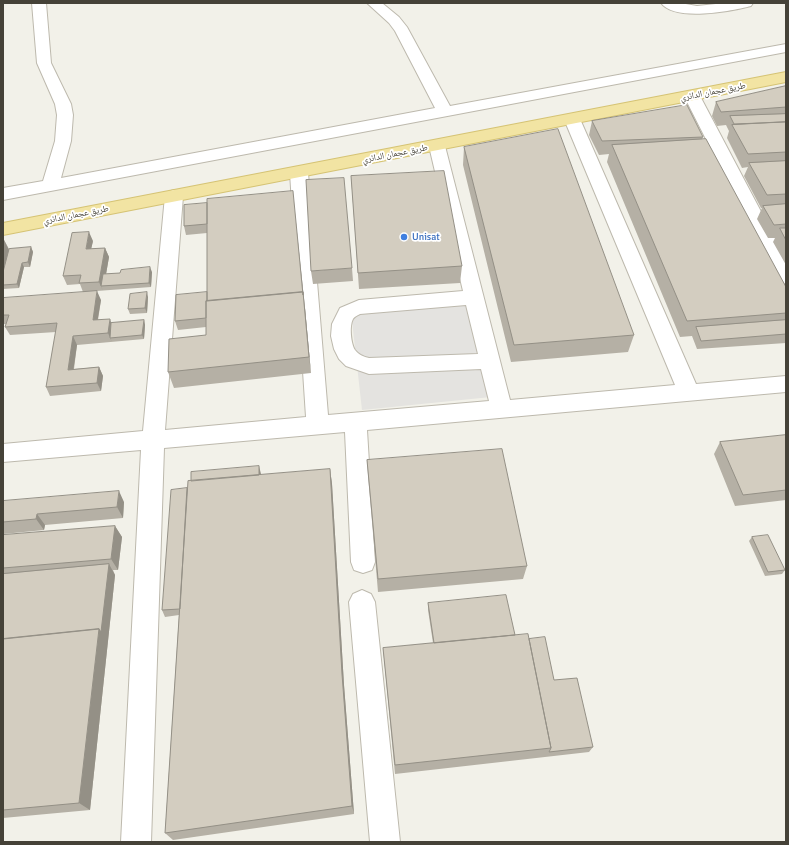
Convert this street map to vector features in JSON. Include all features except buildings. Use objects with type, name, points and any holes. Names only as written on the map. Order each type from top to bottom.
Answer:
[{"type":"main road","name":"طريق عجمان الدائري","points":[[3,214],[786,64]]},
{"type":"main road","name":"طريق عجمان الدائري","points":[[3,229],[437,146],[786,77]]},
{"type":"lane","points":[[39,3],[43,56],[63,104],[65,115],[63,141],[50,186]]},
{"type":"lane","points":[[374,3],[394,20],[402,30],[445,112]]},
{"type":"lane","points":[[668,3],[680,8],[700,11],[746,3]]},
{"type":"lane","points":[[3,194],[786,48]]},
{"type":"lane","points":[[692,96],[786,277]]},
{"type":"lane","points":[[572,119],[689,392]]},
{"type":"lane","points":[[437,146],[502,410]]},
{"type":"lane","points":[[299,172],[318,426]]},
{"type":"lane","points":[[136,842],[153,440],[174,196]]},
{"type":"lane","points":[[473,297],[359,307],[351,310],[345,315],[342,321],[343,349],[348,357],[357,363],[369,366],[489,361]]},
{"type":"lane","points":[[3,453],[786,384]]},
{"type":"lane","points":[[356,422],[363,562]]},
{"type":"lane","points":[[362,602],[386,842]]},
{"type":"shaded area","points":[[475,292],[501,396],[362,410],[350,303]]},
{"type":"place","name":"Unisat","points":[[404,237]]}]
